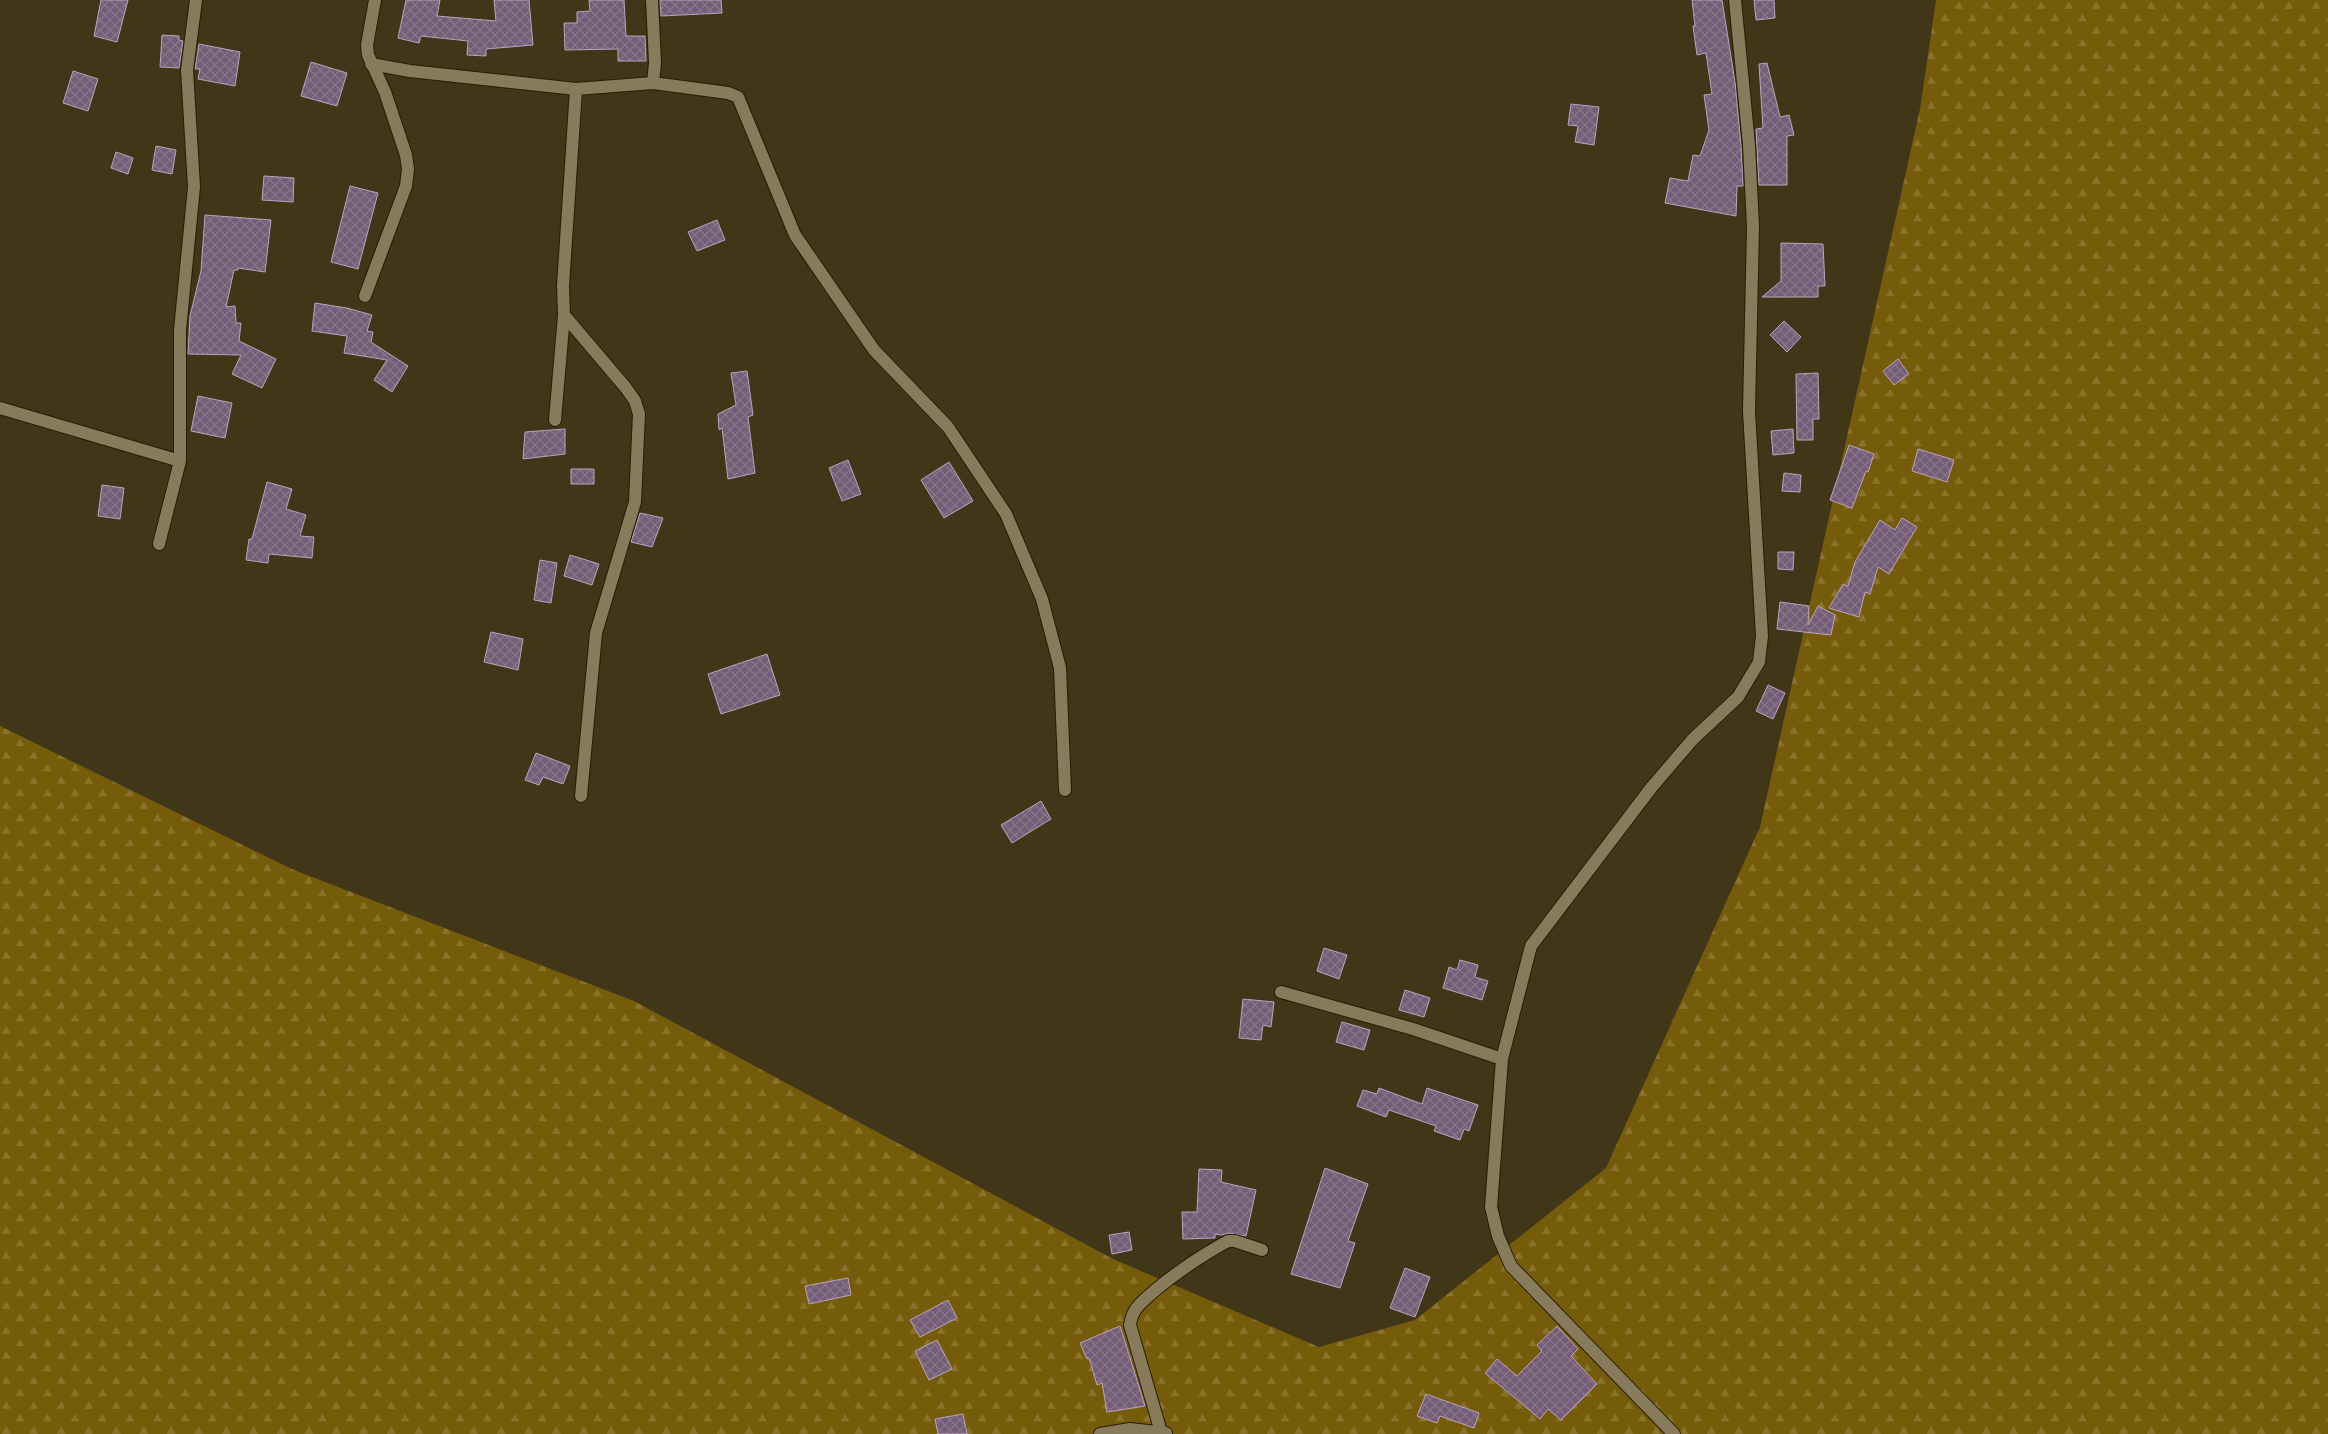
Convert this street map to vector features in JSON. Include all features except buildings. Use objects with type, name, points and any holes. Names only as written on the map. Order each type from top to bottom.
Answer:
[{"type":"street","points":[[159,544],[180,461],[180,330],[194,187],[187,70],[196,0]]},
{"type":"street","points":[[365,296],[406,186],[408,170],[406,155],[385,92],[371,64],[367,45],[375,0]]},
{"type":"street","points":[[652,0],[655,63],[653,83]]},
{"type":"street","points":[[1674,1434],[1511,1266],[1498,1236],[1491,1207],[1502,1059],[1531,946],[1651,788],[1692,739],[1738,697],[1759,662],[1762,636],[1749,411],[1753,227],[1750,145],[1734,0]]},
{"type":"street","points":[[371,64],[410,71],[576,88],[653,83],[728,93],[738,97],[795,235],[874,350],[948,427],[1006,514],[1042,599],[1060,668],[1065,790]]},
{"type":"street","points":[[555,420],[564,315],[563,286],[576,88]]},
{"type":"street","points":[[564,315],[626,388],[635,401],[639,414],[634,502],[596,633],[581,796]]},
{"type":"street","points":[[0,408],[180,461]]},
{"type":"street","points":[[1281,992],[1413,1029],[1502,1059]]},
{"type":"street","points":[[1100,1434],[1130,1429],[1165,1433],[1130,1325],[1131,1317],[1139,1305],[1186,1268],[1228,1241],[1235,1241],[1262,1250]]},
{"type":"green space","points":[[1936,0],[2328,0],[2328,1434],[0,1434],[0,726],[294,870],[634,1001],[1113,1259],[1319,1347],[1415,1320],[1606,1168],[1760,827],[1920,109]]}]
